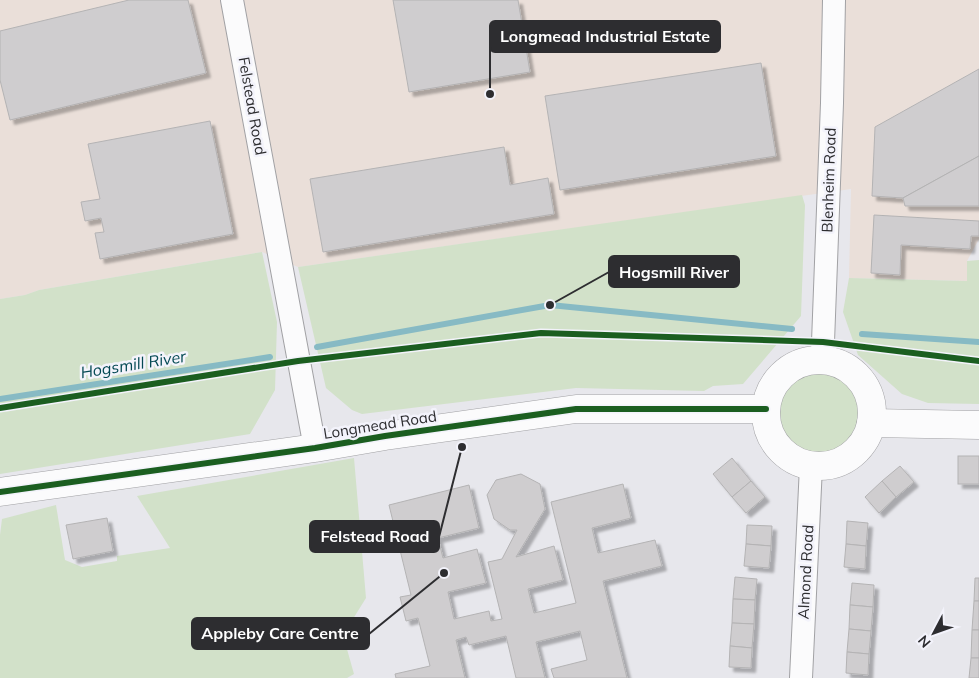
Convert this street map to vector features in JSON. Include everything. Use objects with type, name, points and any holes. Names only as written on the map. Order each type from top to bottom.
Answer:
[{"type":"street","name":"Felstead Road","points":[[232,0],[315,448]]},
{"type":"street","name":"Blenheim Road","points":[[820,360],[823,342],[834,0]]},
{"type":"street","points":[[820,360],[839,364],[854,374],[864,385],[871,402],[871,423],[865,440],[848,458],[832,465],[811,466],[794,460],[774,443],[767,426],[766,409],[770,391],[780,377],[795,366],[820,360]]},
{"type":"street","name":"Longmead Road","points":[[0,492],[576,409],[766,409]]},
{"type":"street","points":[[871,423],[979,425]]},
{"type":"street","name":"Almond Road","points":[[801,678],[811,466]]},
{"type":"shaded area","points":[[0,0],[979,0],[979,239],[967,261],[967,281],[849,278],[851,189],[298,267],[262,252],[39,290],[25,295],[0,299]]},
{"type":"green space","points":[[802,195],[805,205],[801,316],[743,384],[713,386],[704,391],[576,388],[362,414],[352,410],[326,388],[298,267]]},
{"type":"green space","points":[[262,252],[277,322],[275,390],[250,434],[0,474],[0,299],[25,295],[39,290]]},
{"type":"green space","points":[[979,260],[979,404],[928,403],[902,394],[858,355],[843,312],[849,278],[967,281],[967,261]]},
{"type":"green space","points":[[820,368],[837,371],[852,381],[862,396],[865,413],[862,430],[852,445],[837,455],[820,458],[803,455],[788,445],[778,430],[775,413],[778,396],[788,381],[803,371]]},
{"type":"green space","points":[[354,458],[366,598],[343,635],[354,674],[347,678],[0,678],[0,535],[2,519],[56,505],[65,560],[82,567],[117,561],[117,556],[170,548],[137,496]]},
{"type":"building","points":[[129,0],[188,0],[206,73],[10,120],[0,80],[0,31]]},
{"type":"building","points":[[393,0],[518,0],[530,72],[409,92]]},
{"type":"building","points":[[761,63],[776,156],[560,190],[545,96]]},
{"type":"building","points":[[979,69],[979,156],[903,198],[872,196],[875,127]]},
{"type":"building","points":[[210,121],[233,234],[100,259],[95,233],[104,232],[101,218],[85,221],[81,202],[100,199],[88,144]]},
{"type":"building","points":[[504,147],[510,185],[548,178],[554,214],[323,252],[310,179]]},
{"type":"building","points":[[979,156],[979,206],[905,206],[903,198]]},
{"type":"building","points":[[874,215],[979,221],[979,236],[971,236],[970,249],[901,245],[900,275],[871,273]]},
{"type":"building","points":[[958,456],[979,456],[979,484],[958,484]]},
{"type":"building","points":[[732,458],[751,481],[732,497],[713,474]]},
{"type":"building","points":[[900,466],[914,482],[896,497],[882,481]]},
{"type":"building","points":[[521,474],[540,484],[545,509],[516,557],[554,546],[563,580],[528,589],[534,613],[576,603],[551,502],[623,484],[631,518],[592,528],[598,553],[655,540],[662,566],[603,581],[627,678],[554,678],[551,669],[587,660],[580,631],[536,642],[545,678],[516,678],[506,636],[469,645],[466,637],[456,640],[465,678],[396,678],[395,674],[430,666],[418,618],[406,621],[400,597],[411,595],[389,505],[469,485],[479,528],[438,538],[443,558],[477,549],[486,583],[448,592],[454,619],[489,611],[491,621],[502,619],[488,562],[502,559],[517,530],[510,530],[494,519],[487,495],[496,480]]},
{"type":"building","points":[[751,481],[765,497],[746,513],[732,497]]},
{"type":"building","points":[[882,481],[896,497],[879,513],[865,497]]},
{"type":"building","points":[[107,518],[113,551],[73,559],[66,525]]},
{"type":"building","points":[[847,521],[868,523],[866,546],[846,544]]},
{"type":"building","points":[[747,525],[772,526],[771,546],[746,544]]},
{"type":"building","points":[[746,544],[771,546],[769,568],[744,566]]},
{"type":"building","points":[[846,544],[866,546],[865,569],[844,567]]},
{"type":"building","points":[[735,577],[757,579],[755,600],[733,599]]},
{"type":"building","points":[[975,578],[979,578],[979,601],[974,601]]},
{"type":"building","points":[[852,583],[874,585],[873,607],[850,605]]},
{"type":"building","points":[[733,599],[755,600],[754,624],[732,623]]},
{"type":"building","points":[[974,601],[979,601],[979,630],[972,630]]},
{"type":"building","points":[[850,605],[873,607],[871,631],[849,629]]},
{"type":"building","points":[[732,623],[754,624],[752,648],[730,646]]},
{"type":"building","points":[[849,629],[871,631],[869,654],[847,652]]},
{"type":"building","points":[[972,630],[979,630],[979,658],[971,658]]},
{"type":"building","points":[[730,646],[752,648],[751,668],[729,667]]},
{"type":"building","points":[[847,652],[869,654],[868,675],[846,673]]},
{"type":"building","points":[[971,658],[979,658],[979,678],[969,678]]},
{"type":"waterway","name":"Hogsmill River","points":[[317,347],[550,305],[792,329]]},
{"type":"waterway","name":"Hogsmill River","points":[[862,334],[979,342]]},
{"type":"waterway","name":"Hogsmill River","points":[[0,399],[270,357]]},
{"type":"cycle path","points":[[0,408],[298,361],[541,333],[823,342],[979,361]]},
{"type":"cycle path","points":[[0,492],[576,409],[766,409]]},
{"type":"place","name":"Longmead Industrial Estate","points":[[490,94]]},
{"type":"place","name":"Hogsmill River","points":[[550,305]]},
{"type":"place","name":"Felstead Road","points":[[462,447]]},
{"type":"place","name":"Appleby Care Centre","points":[[444,573]]}]
